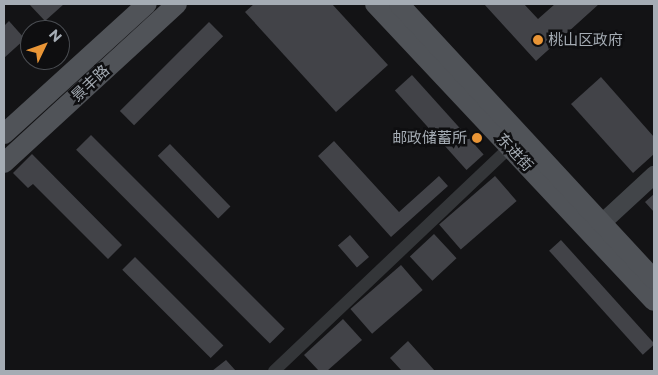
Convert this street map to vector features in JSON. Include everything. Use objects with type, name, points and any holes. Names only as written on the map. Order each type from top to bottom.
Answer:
[{"type":"main road","name":"景丰路","points":[[4,134],[147,4]]},
{"type":"main road","name":"景丰路","points":[[4,162],[177,4]]},
{"type":"main road","name":"东进街","points":[[375,4],[602,223],[654,279]]},
{"type":"main road","name":"东进街","points":[[400,4],[516,142],[654,301]]},
{"type":"street","points":[[274,371],[516,142]]},
{"type":"street","points":[[602,223],[654,175]]},
{"type":"building","points":[[29,4],[64,4],[46,20]]},
{"type":"building","points":[[254,4],[332,4],[388,65],[336,112],[245,12]]},
{"type":"building","name":"桃山区政府","points":[[484,4],[524,4],[538,19],[555,4],[599,4],[536,61]]},
{"type":"building","points":[[9,21],[20,33],[20,44],[4,58],[4,26]]},
{"type":"building","points":[[209,22],[223,36],[134,125],[120,111]]},
{"type":"building","points":[[412,75],[484,155],[467,170],[395,90]]},
{"type":"building","points":[[601,77],[654,137],[654,154],[633,173],[571,104]]},
{"type":"building","points":[[91,135],[285,329],[270,344],[76,150]]},
{"type":"building","points":[[334,141],[399,212],[439,176],[448,186],[391,237],[318,156]]},
{"type":"building","points":[[170,144],[230,207],[218,218],[158,156]]},
{"type":"building","points":[[32,154],[122,245],[108,259],[33,184],[28,188],[13,173]]},
{"type":"building","points":[[495,176],[517,201],[461,249],[439,225]]},
{"type":"building","points":[[654,194],[654,212],[645,202]]},
{"type":"building","points":[[434,234],[457,258],[432,281],[410,257]]},
{"type":"building","points":[[350,235],[369,257],[357,267],[338,245]]},
{"type":"building","points":[[561,240],[654,343],[643,355],[549,251]]},
{"type":"building","points":[[135,257],[223,345],[211,358],[122,270]]},
{"type":"building","points":[[401,265],[423,290],[372,334],[350,309]]},
{"type":"building","points":[[343,319],[362,340],[327,371],[319,371],[304,355]]},
{"type":"building","points":[[408,341],[435,371],[402,371],[390,358]]},
{"type":"building","points":[[226,360],[236,371],[212,371]]},
{"type":"place","name":"桃山区政府","points":[[538,40]]},
{"type":"place","name":"邮政储蓄所","points":[[477,138]]}]
